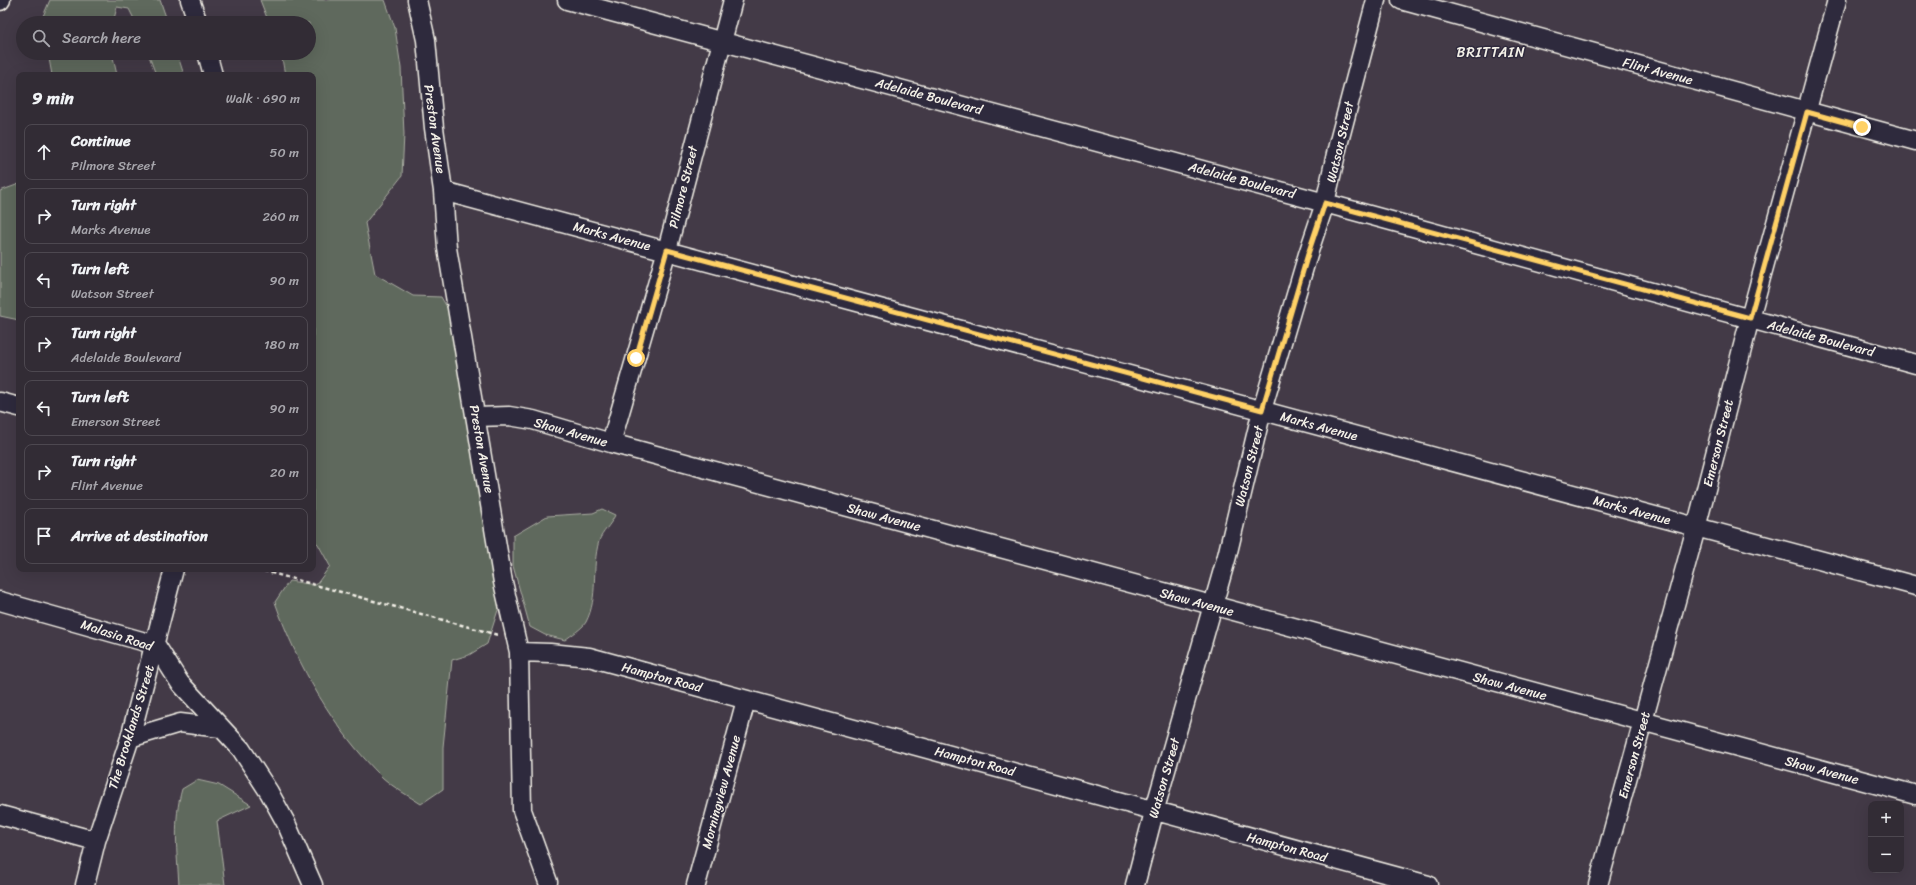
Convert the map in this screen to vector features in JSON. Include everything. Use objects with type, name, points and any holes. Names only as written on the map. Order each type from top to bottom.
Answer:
[{"type":"street","points":[[190,0],[196,16]]},
{"type":"street","name":"Preston Avenue","points":[[417,0],[426,40],[432,113],[443,191],[447,248],[504,582],[518,646],[522,810],[552,884]]},
{"type":"street","name":"Adelaide Boulevard","points":[[567,0],[722,40],[1916,364]]},
{"type":"street","name":"Pilmore Street","points":[[611,443],[667,250],[733,0]]},
{"type":"street","name":"Watson Street","points":[[1135,885],[1249,471],[1262,410],[1308,254],[1325,203],[1376,0]]},
{"type":"street","name":"Flint Avenue","points":[[1401,0],[1916,141]]},
{"type":"street","name":"Emerson Street","points":[[1598,885],[1696,528],[1750,318],[1837,0]]},
{"type":"street","points":[[209,60],[212,72]]},
{"type":"street","name":"Marks Avenue","points":[[443,191],[1916,586]]},
{"type":"street","points":[[0,402],[16,406]]},
{"type":"street","name":"Shaw Avenue","points":[[476,417],[509,416],[532,420],[611,443],[1916,796]]},
{"type":"street","name":"The Brooklands Street","points":[[86,885],[96,842],[130,738],[156,645],[173,572]]},
{"type":"street","name":"Malasia Road","points":[[0,601],[156,645],[180,683],[241,749],[269,792],[297,845],[314,885]]},
{"type":"street","name":"Hampton Road","points":[[518,646],[550,652],[589,656],[1095,794],[1154,812],[1428,885]]},
{"type":"street","name":"Morningview Avenue","points":[[696,885],[746,700]]},
{"type":"street","points":[[130,738],[180,723],[221,728]]},
{"type":"street","points":[[0,815],[96,842]]},
{"type":"path","points":[[267,572],[518,646]]},
{"type":"green space","points":[[50,0],[160,0],[166,16],[132,16],[129,9],[117,7],[115,16],[43,16]]},
{"type":"green space","points":[[260,0],[385,0],[395,28],[401,68],[404,134],[402,176],[365,223],[375,274],[413,296],[441,297],[451,314],[499,607],[487,644],[469,655],[452,660],[443,747],[443,789],[421,804],[383,778],[365,759],[333,718],[306,674],[284,626],[275,602],[289,581],[316,585],[330,566],[316,542],[316,72],[284,72],[282,60],[316,60],[316,16],[266,16]]},
{"type":"green space","points":[[49,60],[114,60],[116,72],[51,72]]},
{"type":"green space","points":[[151,60],[179,60],[183,72],[155,72]]},
{"type":"green space","points":[[16,185],[16,319],[0,316],[0,191]]},
{"type":"green space","points":[[602,509],[615,515],[599,541],[595,562],[594,593],[586,622],[565,640],[545,635],[530,627],[513,566],[513,536],[547,516],[593,513]]},
{"type":"green space","points":[[197,780],[219,785],[251,805],[217,821],[225,885],[179,885],[176,837],[179,801],[182,789]]},
{"type":"district","name":"BRITTAIN","points":[[1491,52]]},
{"type":"route","points":[[636,358],[667,250],[1262,410],[1281,350],[1308,254],[1325,203],[1750,318],[1807,112],[1862,127]]}]
